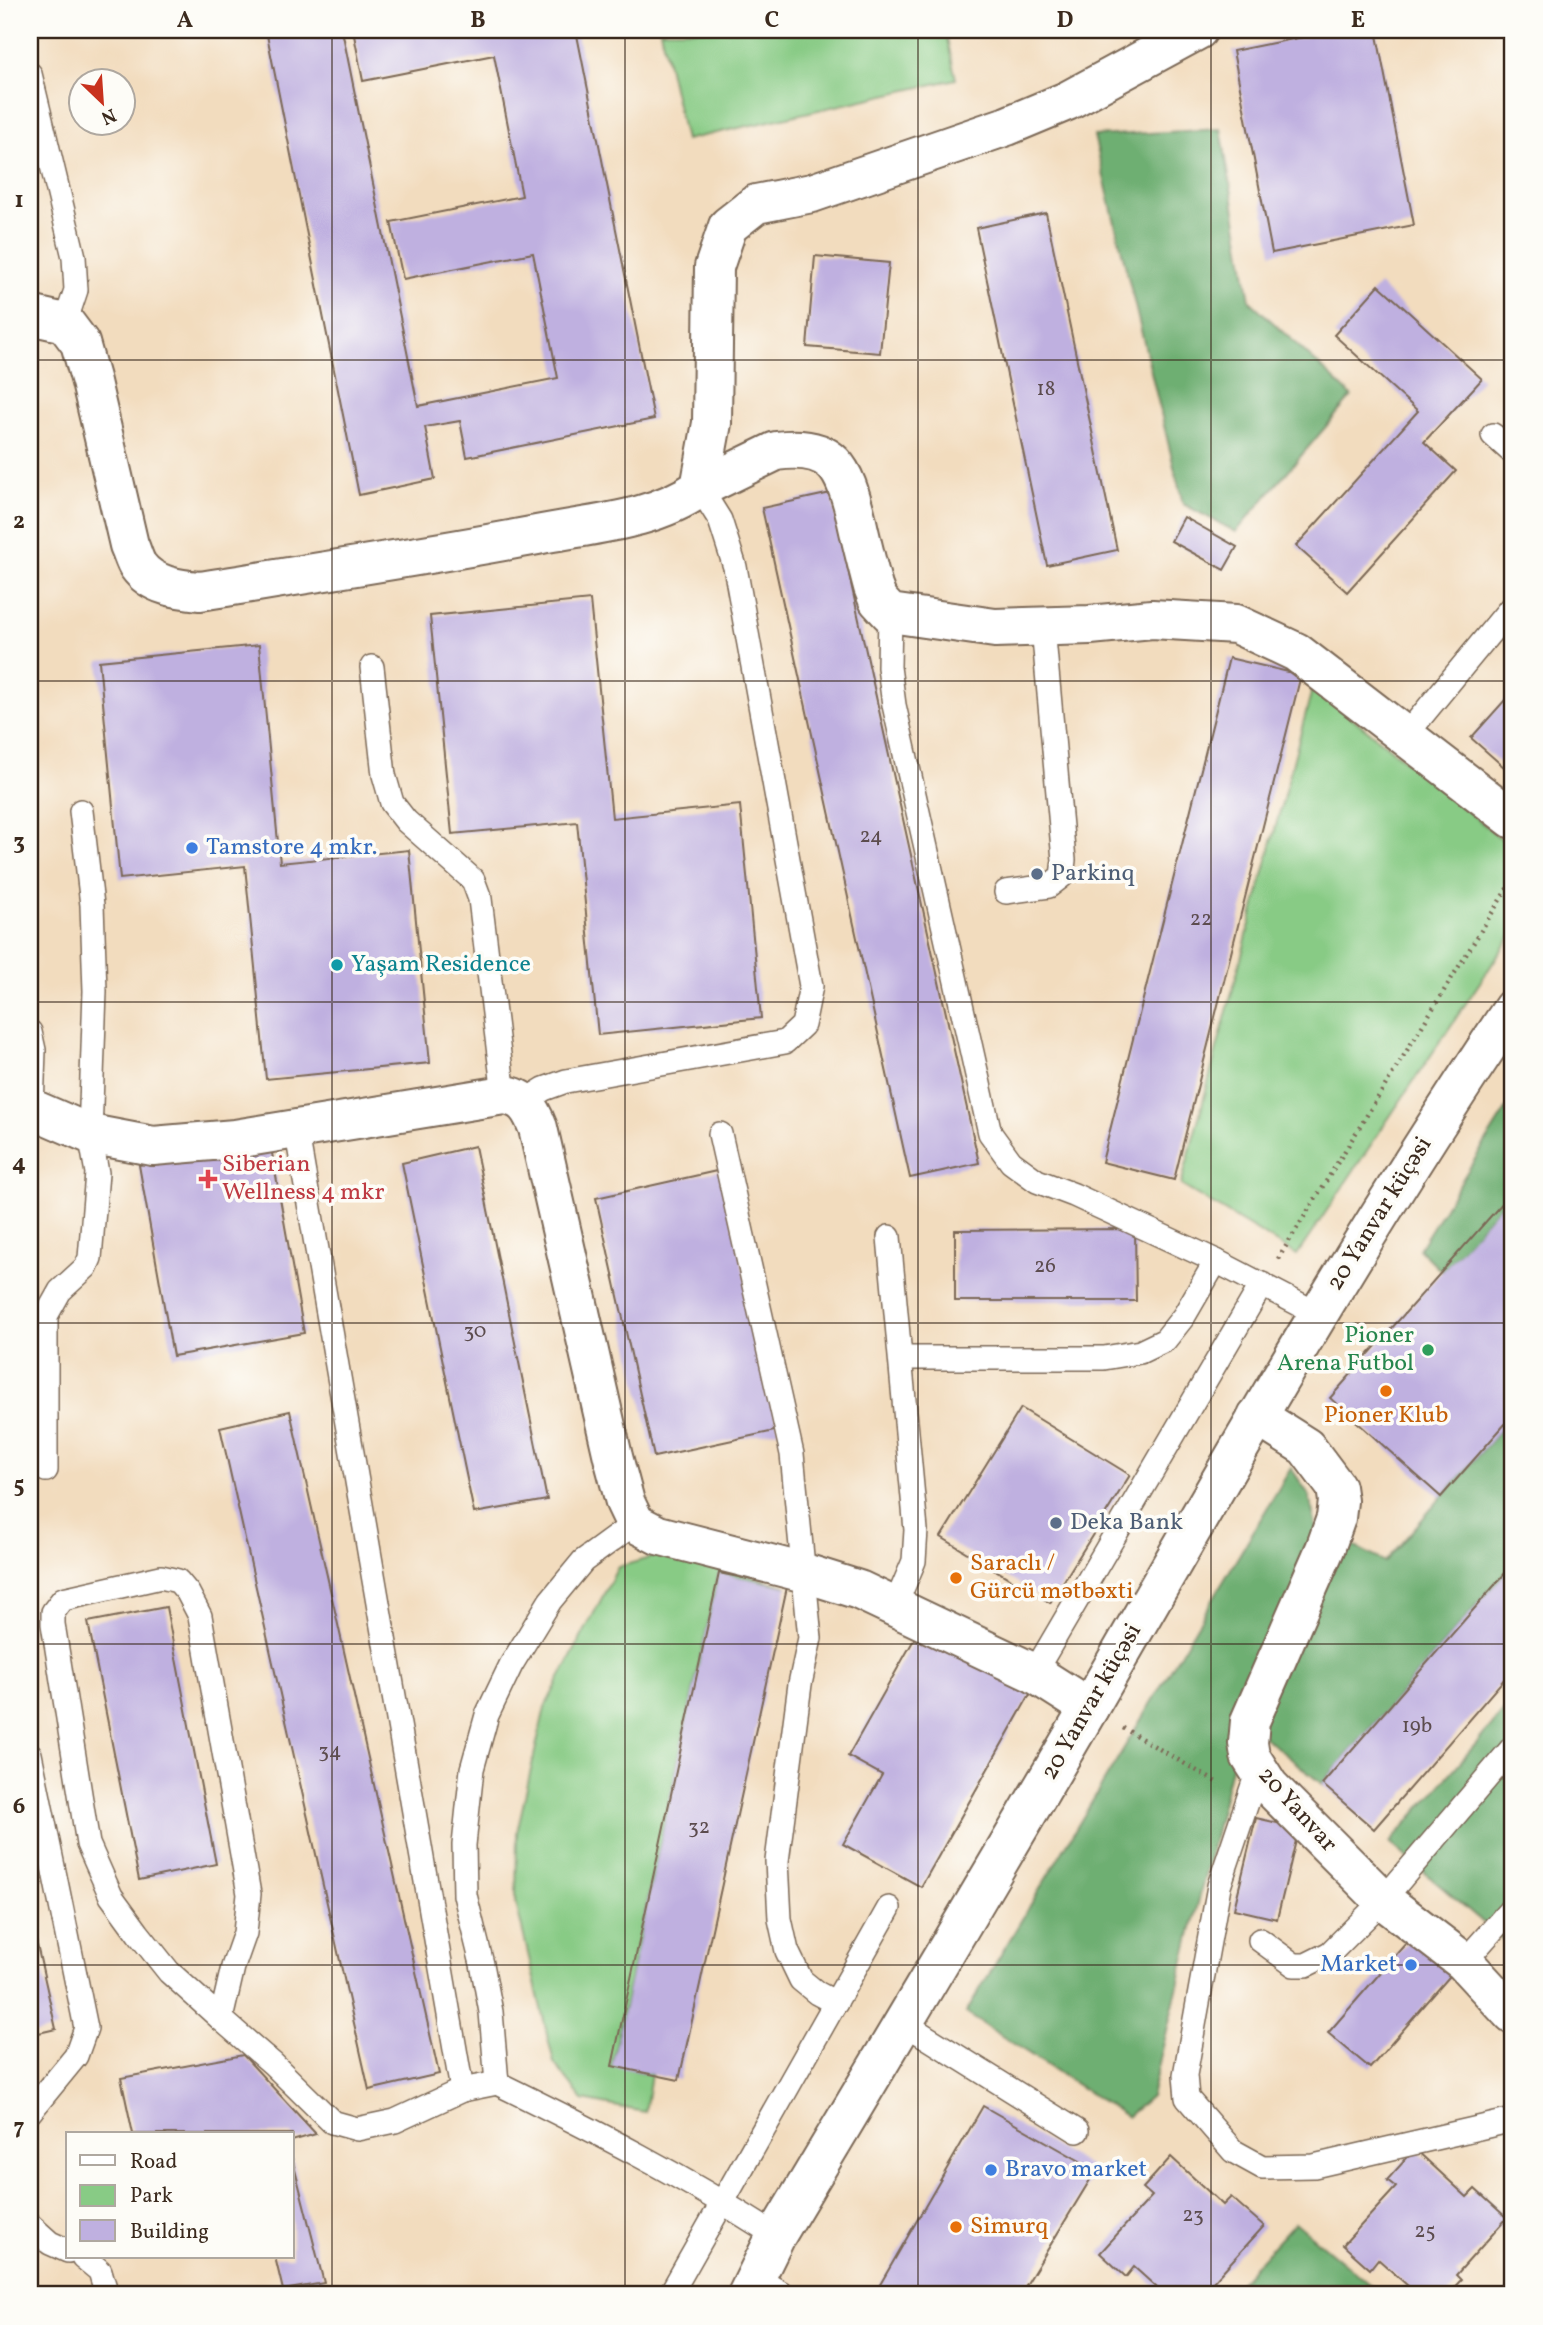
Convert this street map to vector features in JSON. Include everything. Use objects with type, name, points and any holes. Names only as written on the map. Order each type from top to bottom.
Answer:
[{"type":"street","points":[[700,488],[712,423],[714,267],[728,226],[756,204],[812,193],[1007,126],[1067,101],[1198,30]]},
{"type":"street","points":[[48,319],[80,344],[129,545],[139,567],[157,581],[174,589],[200,592],[463,549],[655,512],[776,451],[800,450],[818,453],[840,469],[848,485],[873,587],[878,600],[890,613],[995,628],[1090,625],[1152,619],[1236,624],[1296,652],[1513,819]]},
{"type":"street","name":"20 Yanvar küçəsi","points":[[763,2290],[776,2236],[904,2023],[1318,1314],[1448,1105],[1513,1008]]},
{"type":"street","points":[[31,1109],[90,1134],[153,1146],[235,1139],[513,1098],[533,1114],[538,1128],[613,1457],[625,1502],[635,1523],[658,1535],[859,1590],[1034,1673],[1089,1708]]},
{"type":"street","name":"20 Yanvar","points":[[1257,1416],[1306,1447],[1336,1487],[1338,1502],[1336,1518],[1325,1549],[1250,1721],[1248,1743],[1253,1785],[1281,1798],[1383,1900],[1465,1962],[1513,2015]]},
{"type":"lane","points":[[30,74],[74,257],[76,290],[48,319]]},
{"type":"lane","points":[[1493,435],[1513,453]]},
{"type":"lane","points":[[372,667],[384,775],[392,803],[406,821],[474,880],[480,899],[513,1098],[566,1081],[785,1042],[803,1025],[811,986],[735,568],[720,520],[700,488]]},
{"type":"lane","points":[[1406,735],[1513,605]]},
{"type":"lane","points":[[890,613],[889,667],[894,705],[990,1133],[1011,1162],[1037,1181],[1074,1195],[1216,1261],[1318,1314]]},
{"type":"lane","points":[[1006,892],[1049,886],[1062,876],[1064,860],[1043,627]]},
{"type":"lane","points":[[46,1470],[46,1316],[60,1291],[86,1267],[90,1258],[97,1174],[90,1134],[95,991],[93,905],[81,811]]},
{"type":"lane","points":[[30,1032],[34,1050],[31,1109]]},
{"type":"lane","points":[[296,1128],[462,2090]]},
{"type":"lane","points":[[720,1134],[792,1454],[810,1638],[800,1684],[777,1861],[780,1919],[787,1951],[801,1980],[836,2003]]},
{"type":"lane","points":[[889,1237],[916,1531],[914,1561],[895,1606]]},
{"type":"lane","points":[[901,1358],[1104,1358],[1140,1352],[1165,1340],[1184,1316],[1216,1261]]},
{"type":"lane","points":[[1034,1673],[1262,1284]]},
{"type":"lane","points":[[497,2083],[491,2012],[466,1895],[464,1845],[472,1769],[486,1715],[511,1665],[550,1601],[583,1561],[635,1523]]},
{"type":"lane","points":[[222,2019],[233,1967],[245,1933],[249,1894],[200,1616],[178,1581],[161,1577],[63,1599],[53,1612],[53,1624],[88,1844],[111,1896],[169,1972],[222,2019],[273,2064],[332,2122],[357,2129],[395,2121],[462,2090],[497,2083],[607,2138],[724,2202],[776,2236]]},
{"type":"lane","points":[[1261,1940],[1294,1965],[1306,1965],[1330,1953],[1383,1900],[1513,1747]]},
{"type":"lane","points":[[30,1754],[86,2028],[76,2056],[30,2112]]},
{"type":"lane","points":[[1253,1785],[1219,1886],[1185,2075],[1187,2098],[1233,2151],[1262,2167],[1314,2166],[1513,2120]]},
{"type":"lane","points":[[1465,1962],[1513,1907]]},
{"type":"lane","points":[[670,2295],[888,1908]]},
{"type":"lane","points":[[904,2023],[1077,2132]]},
{"type":"lane","points":[[30,2225],[50,2244],[66,2250]]},
{"type":"lane","points":[[84,2258],[100,2271],[107,2295]]},
{"type":"lane","points":[[1509,2295],[1513,2288]]},
{"type":"path","points":[[1262,1284],[1513,879]]},
{"type":"path","points":[[1089,1708],[1253,1785]]},
{"type":"green space","points":[[660,30],[945,30],[956,79],[685,140]]},
{"type":"green space","points":[[1221,129],[1250,301],[1352,396],[1236,532],[1183,504],[1094,136]]},
{"type":"green space","points":[[1313,686],[1513,848],[1513,933],[1297,1255],[1181,1185]]},
{"type":"green space","points":[[1513,1098],[1513,1191],[1442,1272],[1419,1249]]},
{"type":"green space","points":[[1513,1415],[1513,1564],[1322,1784],[1257,1731],[1237,1743],[1151,2096],[1127,2117],[966,2013],[1291,1468],[1309,1495],[1316,1527],[1385,1562]]},
{"type":"green space","points":[[670,1552],[787,1587],[719,1573],[612,2065],[651,2074],[645,2112],[583,2100],[554,2063],[516,1903],[517,1832],[545,1707],[618,1567]]},
{"type":"green space","points":[[1513,1701],[1513,1948],[1390,1843]]},
{"type":"green space","points":[[1295,2222],[1382,2295],[1228,2295]]},
{"type":"building","points":[[266,30],[342,30],[418,406],[558,378],[533,253],[403,279],[391,222],[522,196],[494,55],[363,81],[353,30],[576,30],[654,419],[467,457],[460,421],[425,427],[435,479],[359,495]]},
{"type":"building","points":[[1338,30],[1376,30],[1414,225],[1272,253],[1233,51]]},
{"type":"building","points":[[1046,213],[1117,550],[1047,565],[976,228]]},
{"type":"building","points":[[815,256],[889,263],[880,353],[807,347]]},
{"type":"building","points":[[1379,285],[1482,379],[1424,442],[1456,471],[1347,592],[1296,546],[1418,411],[1334,335]]},
{"type":"building","points":[[831,493],[979,1163],[910,1178],[762,508]]},
{"type":"building","points":[[1184,517],[1237,547],[1224,570],[1171,541]]},
{"type":"building","points":[[590,600],[612,818],[740,805],[761,1018],[598,1035],[577,822],[452,834],[430,616]]},
{"type":"building","points":[[259,645],[280,863],[409,850],[430,1063],[266,1079],[245,866],[120,879],[99,661]]},
{"type":"building","points":[[1229,658],[1301,675],[1174,1180],[1102,1162]]},
{"type":"building","points":[[1513,691],[1513,775],[1471,738]]},
{"type":"building","points":[[270,1142],[304,1333],[173,1356],[139,1165]]},
{"type":"building","points":[[475,1146],[547,1500],[474,1513],[402,1163]]},
{"type":"building","points":[[721,1170],[779,1430],[654,1457],[596,1198]]},
{"type":"building","points":[[1513,1191],[1513,1415],[1441,1497],[1330,1398]]},
{"type":"building","points":[[1135,1229],[1136,1301],[955,1301],[955,1230]]},
{"type":"building","points":[[1021,1408],[1130,1475],[1050,1603],[941,1537]]},
{"type":"building","points":[[290,1411],[439,2074],[369,2090],[220,1427]]},
{"type":"building","points":[[1513,1564],[1513,1669],[1374,1829],[1322,1784]]},
{"type":"building","points":[[719,1573],[787,1587],[679,2080],[612,2066]]},
{"type":"building","points":[[166,1607],[216,1864],[139,1880],[88,1622]]},
{"type":"building","points":[[921,1627],[1033,1689],[921,1887],[843,1844],[882,1775],[848,1756]]},
{"type":"building","points":[[1256,1818],[1299,1828],[1277,1919],[1234,1909]]},
{"type":"building","points":[[30,1914],[56,2029],[30,2035]]},
{"type":"building","points":[[1414,1934],[1455,1970],[1370,2068],[1328,2033]]},
{"type":"building","points":[[243,2055],[316,2134],[294,2140],[294,2132],[133,2132],[121,2078]]},
{"type":"building","points":[[983,2106],[1096,2170],[1020,2295],[874,2295]]},
{"type":"building","points":[[1415,2149],[1467,2197],[1475,2189],[1507,2218],[1456,2275],[1461,2280],[1447,2295],[1418,2295],[1378,2259],[1370,2269],[1343,2245],[1396,2187],[1387,2180]]},
{"type":"building","points":[[1171,2157],[1223,2205],[1231,2197],[1264,2226],[1212,2283],[1217,2288],[1211,2295],[1165,2295],[1134,2267],[1126,2277],[1100,2253],[1152,2196],[1143,2188]]},
{"type":"building","points":[[294,2166],[324,2283],[283,2290],[275,2258],[294,2258]]},
{"type":"place","name":"Tamstore 4 mkr.","points":[[192,848]]},
{"type":"place","name":"Parkinq","points":[[1037,874]]},
{"type":"place","name":"Yaşam Residence","points":[[337,965]]},
{"type":"place","name":"Siberian Wellness 4 mkr","points":[[208,1179]]},
{"type":"place","name":"Pioner Arena Futbol","points":[[1428,1350]]},
{"type":"place","name":"Pioner Klub","points":[[1386,1391]]},
{"type":"place","name":"Deka Bank","points":[[1056,1523]]},
{"type":"place","name":"Saraclı / Gürcü mətbəxti","points":[[956,1578]]},
{"type":"place","name":"Market","points":[[1411,1965]]},
{"type":"place","name":"Bravo market","points":[[991,2170]]},
{"type":"place","name":"Simurq","points":[[956,2227]]}]
